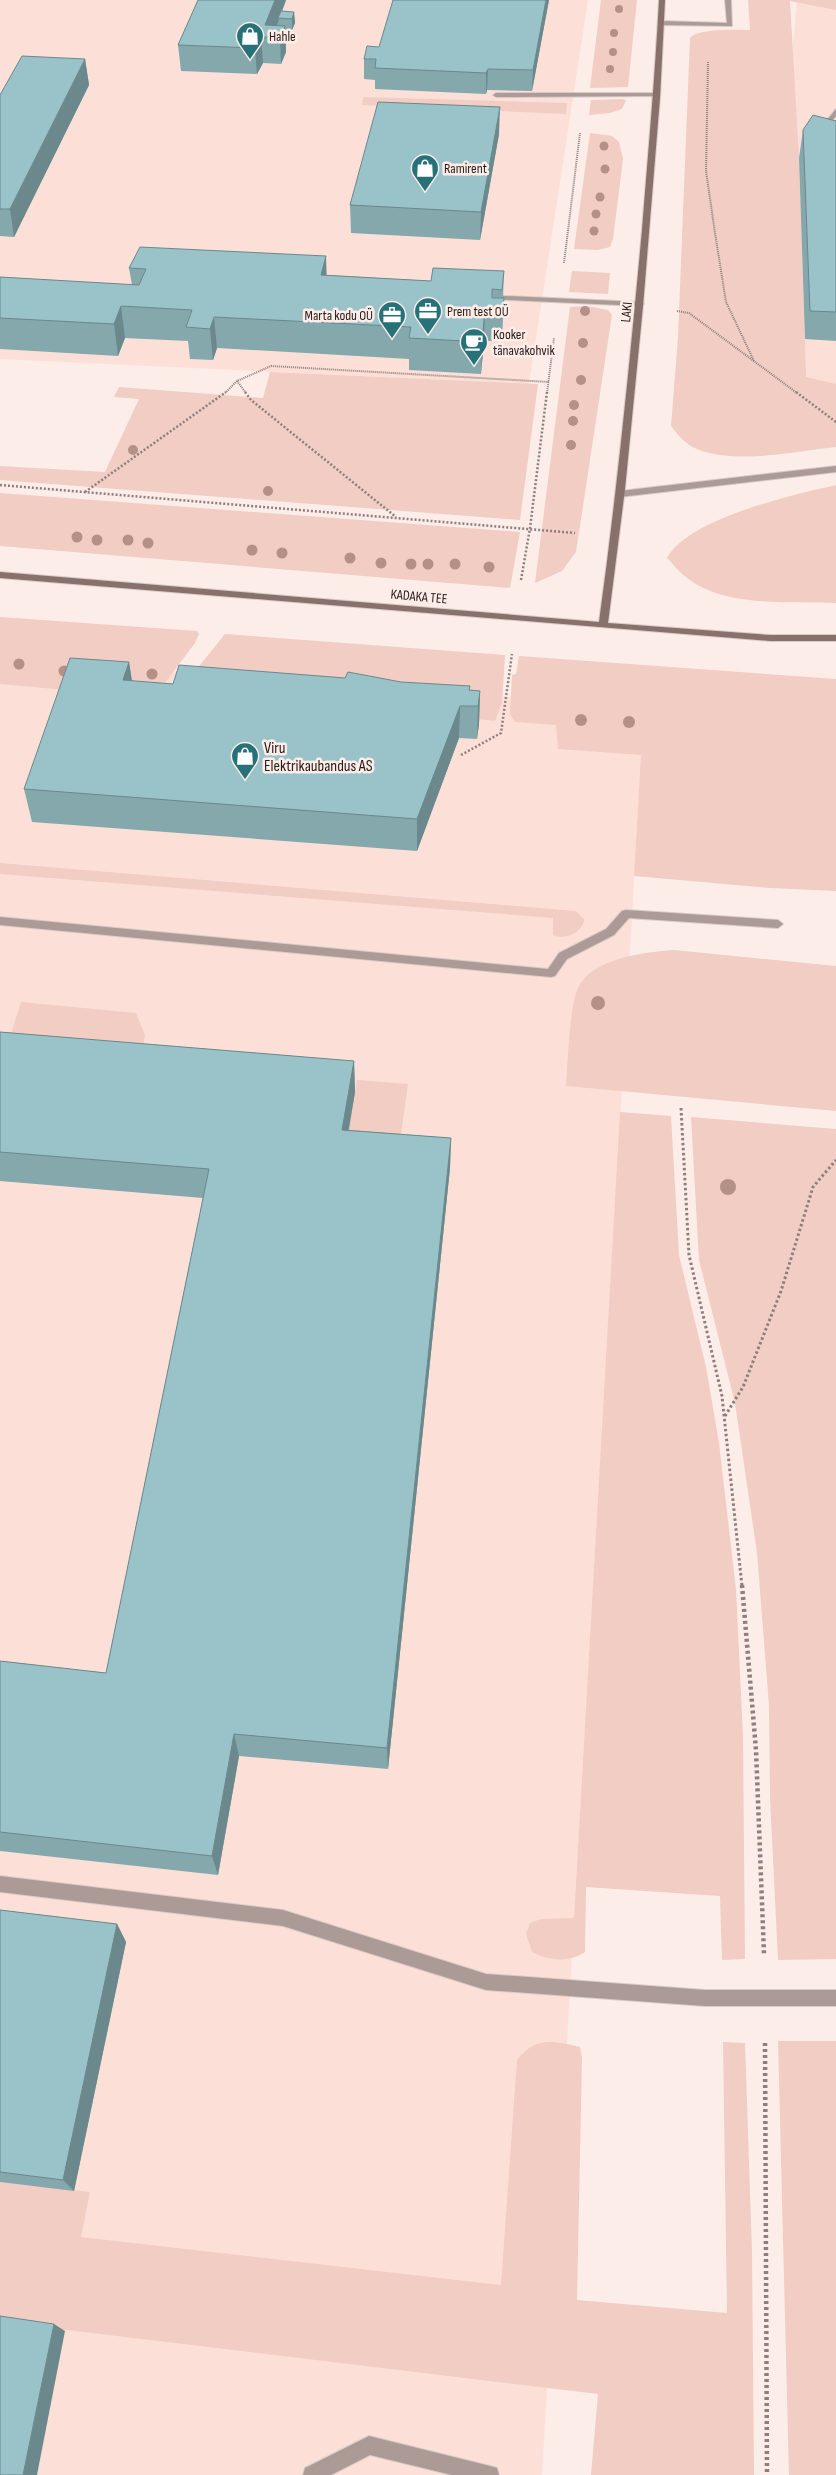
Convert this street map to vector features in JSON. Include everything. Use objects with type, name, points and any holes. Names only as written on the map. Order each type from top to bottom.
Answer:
[{"type":"street","name":"LAKI","points":[[602,625],[620,494],[640,304],[657,95],[662,0]]},
{"type":"street","name":"KADAKA TEE","points":[[0,575],[770,638],[836,638]]},
{"type":"lane","points":[[661,24],[730,25],[728,0]]},
{"type":"lane","points":[[496,95],[657,95]]},
{"type":"lane","points":[[817,136],[836,111]]},
{"type":"lane","points":[[477,296],[640,304]]},
{"type":"lane","points":[[620,494],[836,470]]},
{"type":"lane","points":[[0,921],[551,973],[563,956],[610,932],[626,914],[778,924]]},
{"type":"lane","points":[[0,1884],[283,1918],[486,1982],[705,1998],[836,1998]]},
{"type":"lane","points":[[312,2475],[369,2445],[490,2475]]},
{"type":"path","points":[[708,24],[706,171],[726,302],[754,361]]},
{"type":"path","points":[[514,617],[530,528],[585,95]]},
{"type":"path","points":[[640,304],[689,313],[836,422]]},
{"type":"path","points":[[85,492],[220,398],[237,381],[271,366],[549,382]]},
{"type":"path","points":[[237,381],[251,400],[396,518]]},
{"type":"path","points":[[0,485],[530,528]]},
{"type":"path","points":[[461,756],[501,733],[513,649]]},
{"type":"path","points":[[681,1108],[689,1254],[722,1396],[725,1417],[756,1750],[765,1998],[767,2475]]},
{"type":"path","points":[[725,1417],[743,1387],[781,1291],[813,1187],[836,1160]]},
{"type":"shaded area","points":[[0,0],[588,0],[529,384],[0,359]]},
{"type":"shaded area","points":[[601,0],[637,0],[628,87],[590,88]]},
{"type":"shaded area","points":[[748,0],[836,0],[836,10],[790,1],[799,158],[806,377],[836,384],[836,447],[766,456],[729,456],[712,454],[693,447],[679,436],[671,426],[678,337],[690,38],[709,31],[750,30]]},
{"type":"shaded area","points":[[797,0],[836,0],[836,428],[759,428]]},
{"type":"shaded area","points":[[363,97],[567,103],[566,114],[362,105]]},
{"type":"shaded area","points":[[591,100],[626,100],[622,109],[610,113],[589,115]]},
{"type":"shaded area","points":[[590,133],[612,136],[619,142],[623,159],[613,239],[610,247],[598,250],[574,249]]},
{"type":"shaded area","points":[[572,271],[610,273],[608,294],[569,292]]},
{"type":"shaded area","points":[[587,306],[608,310],[612,315],[576,552],[562,571],[535,583],[570,307]]},
{"type":"shaded area","points":[[270,372],[538,384],[520,520],[0,480],[0,466],[105,472],[139,399],[114,397],[119,387],[263,398]]},
{"type":"shaded area","points":[[836,485],[836,603],[758,601],[719,594],[701,587],[686,577],[667,558],[679,544],[697,531],[719,520],[769,502]]},
{"type":"shaded area","points":[[0,493],[520,532],[510,588],[0,546]]},
{"type":"shaded area","points":[[0,617],[197,631],[199,634],[195,643],[164,684],[76,691],[0,684]]},
{"type":"shaded area","points":[[225,634],[505,655],[502,703],[495,721],[184,685]]},
{"type":"shaded area","points":[[519,656],[836,679],[836,891],[771,888],[634,876],[641,755],[558,749],[556,725],[515,722],[510,714],[512,675],[516,674]]},
{"type":"shaded area","points":[[0,658],[644,707],[542,2475],[0,2475]]},
{"type":"shaded area","points":[[0,863],[576,911],[584,919],[581,928],[573,934],[557,937],[553,935],[553,918],[0,874]]},
{"type":"shaded area","points":[[674,950],[836,966],[836,1111],[566,1086],[573,1008],[578,988],[585,978],[607,963],[620,958]]},
{"type":"shaded area","points":[[21,1002],[136,1013],[145,1035],[137,1074],[2,1062]]},
{"type":"shaded area","points":[[357,1080],[408,1084],[397,1164],[343,1160]]},
{"type":"shaded area","points":[[620,1112],[671,1116],[679,1255],[706,1367],[719,1443],[736,1589],[743,1737],[745,1959],[722,1960],[720,1896],[586,1887],[585,1952],[579,1956],[559,1960],[545,1957],[532,1952],[526,1934],[530,1923],[541,1919],[574,1918]]},
{"type":"shaded area","points":[[691,1117],[836,1129],[836,1959],[778,1960],[770,1798],[769,1705],[757,1553],[735,1403],[699,1260]]},
{"type":"shaded area","points":[[778,2041],[836,2041],[836,2475],[789,2475]]},
{"type":"shaded area","points":[[546,2042],[580,2047],[582,2058],[577,2300],[727,2313],[723,2042],[745,2043],[752,2252],[754,2475],[591,2475],[598,2394],[0,2322],[0,2182],[90,2192],[81,2237],[501,2285],[517,2060],[531,2047]]},
{"type":"building","points":[[198,0],[275,0],[265,25],[285,26],[280,37],[261,37],[255,48],[178,45]]},
{"type":"building","points":[[393,0],[546,0],[533,70],[488,69],[486,73],[375,68],[376,59],[364,59],[367,46],[379,47]]},
{"type":"building","points":[[281,11],[294,12],[292,19],[278,18]]},
{"type":"building","points":[[22,56],[85,59],[10,209],[0,209],[0,95]]},
{"type":"building","name":"Ramirent","points":[[378,102],[500,107],[481,212],[350,205]]},
{"type":"building","points":[[813,115],[836,121],[836,312],[810,311],[803,130]]},
{"type":"building","points":[[140,247],[326,256],[321,275],[431,281],[433,268],[504,271],[502,290],[492,289],[492,298],[504,298],[503,309],[485,309],[482,342],[409,338],[411,327],[214,317],[210,329],[186,327],[192,310],[121,306],[114,324],[0,318],[0,277],[139,285],[146,269],[129,268]]},
{"type":"building","name":"Viru Elektrikaubandus AS","points":[[70,658],[129,662],[123,680],[173,684],[179,665],[345,678],[348,672],[401,682],[470,686],[469,690],[480,691],[478,706],[460,706],[417,819],[24,789]]},
{"type":"building","points":[[0,1032],[354,1061],[342,1130],[451,1138],[387,1748],[234,1734],[212,1856],[0,1832],[0,1661],[106,1673],[209,1169],[0,1152]]},
{"type":"building","points":[[0,1910],[117,1924],[63,2180],[0,2172]]},
{"type":"building","points":[[0,2316],[54,2324],[23,2475],[0,2475]]},
{"type":"place","name":"Hahle","points":[[250,60]]},
{"type":"place","name":"Ramirent","points":[[425,192]]},
{"type":"place","name":"Prem test OÜ","points":[[428,335]]},
{"type":"place","name":"Marta kodu OÜ","points":[[392,339]]},
{"type":"place","name":"Kooker tänavakohvik","points":[[474,366]]},
{"type":"place","name":"Viru Elektrikaubandus AS","points":[[245,780]]}]
